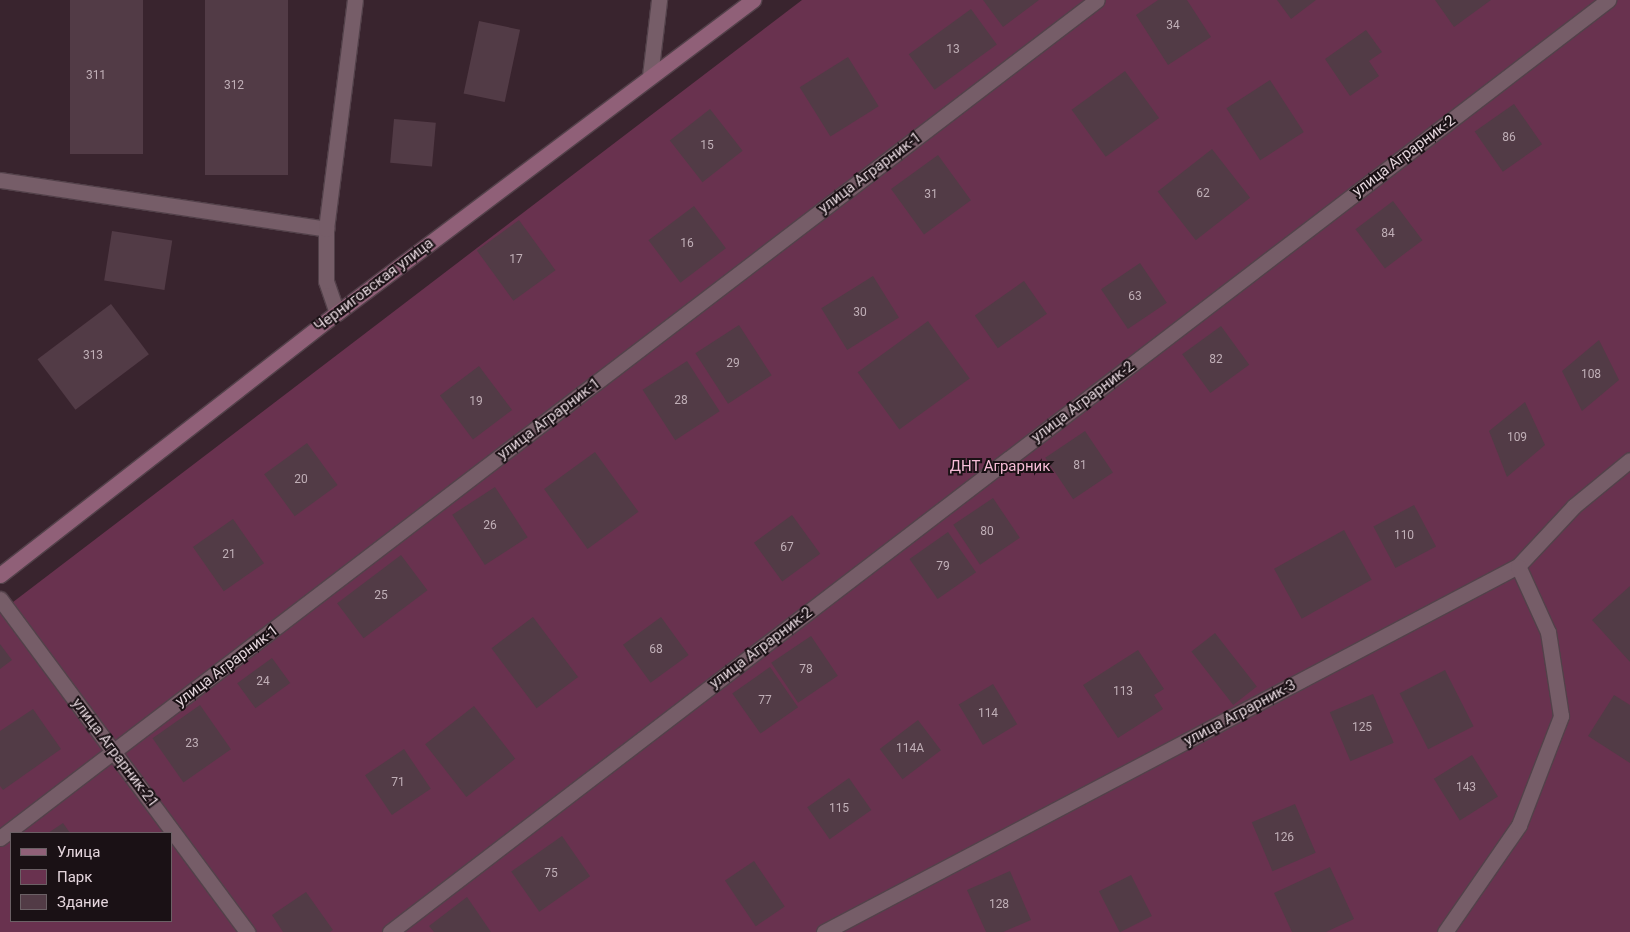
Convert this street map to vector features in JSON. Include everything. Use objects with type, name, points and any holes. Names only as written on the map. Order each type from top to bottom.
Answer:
[{"type":"street","points":[[337,313],[326,281],[326,229],[355,0]]},
{"type":"street","points":[[650,76],[659,0]]},
{"type":"street","name":"Черниговская улица","points":[[0,575],[337,313],[753,0]]},
{"type":"street","name":"улица Аграрник-1","points":[[0,838],[1097,0]]},
{"type":"street","name":"улица Аграрник-2","points":[[390,932],[1608,0]]},
{"type":"street","points":[[0,180],[326,229]]},
{"type":"street","name":"улица Аграрник-3","points":[[824,932],[1518,566],[1574,506],[1630,460]]},
{"type":"street","points":[[1445,932],[1518,826],[1561,716],[1548,632],[1518,566]]},
{"type":"street","name":"улица Аграрник-21","points":[[0,599],[247,932]]},
{"type":"green space","name":"ДНТ Аграрник","points":[[802,0],[1630,0],[1630,932],[0,932],[0,612]]},
{"type":"building","points":[[70,0],[143,0],[143,154],[70,154]]},
{"type":"building","points":[[205,0],[288,0],[288,175],[205,175]]},
{"type":"building","points":[[983,0],[1039,0],[1003,27]]},
{"type":"building","points":[[1158,0],[1187,0],[1211,37],[1168,65],[1136,15]]},
{"type":"building","points":[[1277,0],[1316,0],[1291,19]]},
{"type":"building","points":[[1435,0],[1491,0],[1454,27]]},
{"type":"building","points":[[971,9],[997,45],[935,90],[909,54]]},
{"type":"building","points":[[479,21],[520,30],[505,102],[464,93]]},
{"type":"building","points":[[1366,30],[1382,52],[1369,61],[1379,76],[1350,96],[1325,59]]},
{"type":"building","points":[[848,57],[879,106],[830,136],[800,87]]},
{"type":"building","points":[[1125,71],[1159,118],[1106,157],[1072,110]]},
{"type":"building","points":[[1270,80],[1304,132],[1260,160],[1226,108]]},
{"type":"building","points":[[1514,104],[1542,144],[1503,172],[1475,132]]},
{"type":"building","points":[[710,109],[743,151],[702,182],[670,140]]},
{"type":"building","points":[[394,119],[436,123],[432,166],[390,163]]},
{"type":"building","points":[[1212,149],[1250,198],[1196,240],[1158,191]]},
{"type":"building","points":[[938,155],[971,200],[924,234],[891,189]]},
{"type":"building","points":[[1393,201],[1422,240],[1385,268],[1355,229]]},
{"type":"building","points":[[694,206],[726,248],[680,283],[648,240]]},
{"type":"building","points":[[519,220],[555,270],[513,301],[477,251]]},
{"type":"building","points":[[112,231],[172,241],[164,290],[104,280]]},
{"type":"building","points":[[1140,263],[1167,303],[1128,329],[1101,289]]},
{"type":"building","points":[[873,276],[899,318],[847,350],[821,308]]},
{"type":"building","points":[[1024,281],[1047,314],[998,348],[975,315]]},
{"type":"building","points":[[111,304],[149,354],[75,410],[38,359]]},
{"type":"building","points":[[928,321],[970,378],[899,430],[858,372]]},
{"type":"building","points":[[739,325],[772,375],[728,404],[695,353]]},
{"type":"building","points":[[1221,326],[1249,365],[1210,393],[1182,354]]},
{"type":"building","points":[[1599,340],[1619,380],[1582,411],[1562,371]]},
{"type":"building","points":[[687,361],[720,411],[675,440],[643,390]]},
{"type":"building","points":[[479,366],[512,410],[473,439],[440,395]]},
{"type":"building","points":[[1525,402],[1545,445],[1507,477],[1489,431]]},
{"type":"building","points":[[1085,431],[1113,472],[1073,499],[1045,458]]},
{"type":"building","points":[[307,443],[338,485],[295,516],[264,474]]},
{"type":"building","points":[[595,452],[638,512],[588,549],[544,489]]},
{"type":"building","points":[[495,487],[528,537],[485,565],[452,515]]},
{"type":"building","points":[[993,498],[1020,538],[980,565],[953,525]]},
{"type":"building","points":[[1414,505],[1436,546],[1395,568],[1373,527]]},
{"type":"building","points":[[792,515],[820,554],[782,581],[754,543]]},
{"type":"building","points":[[233,519],[264,563],[224,591],[193,547]]},
{"type":"building","points":[[1344,530],[1372,580],[1302,619],[1274,569]]},
{"type":"building","points":[[948,532],[976,572],[938,599],[909,559]]},
{"type":"building","points":[[401,555],[427,590],[364,638],[337,603]]},
{"type":"building","points":[[1630,586],[1630,662],[1592,620]]},
{"type":"building","points":[[533,617],[578,677],[537,708],[491,648]]},
{"type":"building","points":[[661,617],[689,655],[651,683],[623,645]]},
{"type":"building","points":[[1215,633],[1257,687],[1233,705],[1191,651]]},
{"type":"building","points":[[811,636],[838,676],[798,703],[771,663]]},
{"type":"building","points":[[0,644],[12,660],[0,669]]},
{"type":"building","points":[[1138,650],[1164,689],[1154,695],[1163,709],[1118,738],[1083,685]]},
{"type":"building","points":[[272,658],[290,683],[255,708],[237,683]]},
{"type":"building","points":[[770,667],[798,707],[760,734],[732,693]]},
{"type":"building","points":[[1445,670],[1474,726],[1428,749],[1400,693]]},
{"type":"building","points":[[993,684],[1017,724],[983,745],[959,705]]},
{"type":"building","points":[[1373,694],[1394,743],[1350,761],[1330,712]]},
{"type":"building","points":[[1614,695],[1630,705],[1630,763],[1588,736]]},
{"type":"building","points":[[200,705],[231,749],[183,783],[152,738]]},
{"type":"building","points":[[474,706],[515,759],[466,797],[425,744]]},
{"type":"building","points":[[33,709],[61,749],[3,790],[0,786],[0,731]]},
{"type":"building","points":[[918,720],[941,750],[903,779],[880,749]]},
{"type":"building","points":[[404,749],[431,789],[392,815],[365,775]]},
{"type":"building","points":[[1472,755],[1498,797],[1460,820],[1434,779]]},
{"type":"building","points":[[849,778],[871,810],[830,839],[807,807]]},
{"type":"building","points":[[1295,804],[1316,853],[1272,871],[1252,822]]},
{"type":"building","points":[[63,823],[69,832],[50,832]]},
{"type":"building","points":[[562,836],[590,876],[539,912],[511,872]]},
{"type":"building","points":[[754,861],[785,907],[756,926],[725,881]]},
{"type":"building","points":[[1330,867],[1354,919],[1326,932],[1292,932],[1274,893]]},
{"type":"building","points":[[1010,871],[1031,920],[1003,932],[986,932],[967,890]]},
{"type":"building","points":[[1131,875],[1152,916],[1120,932],[1099,891]]},
{"type":"building","points":[[306,892],[333,930],[330,932],[283,932],[272,915]]},
{"type":"building","points":[[467,897],[491,932],[434,932],[429,926]]}]
